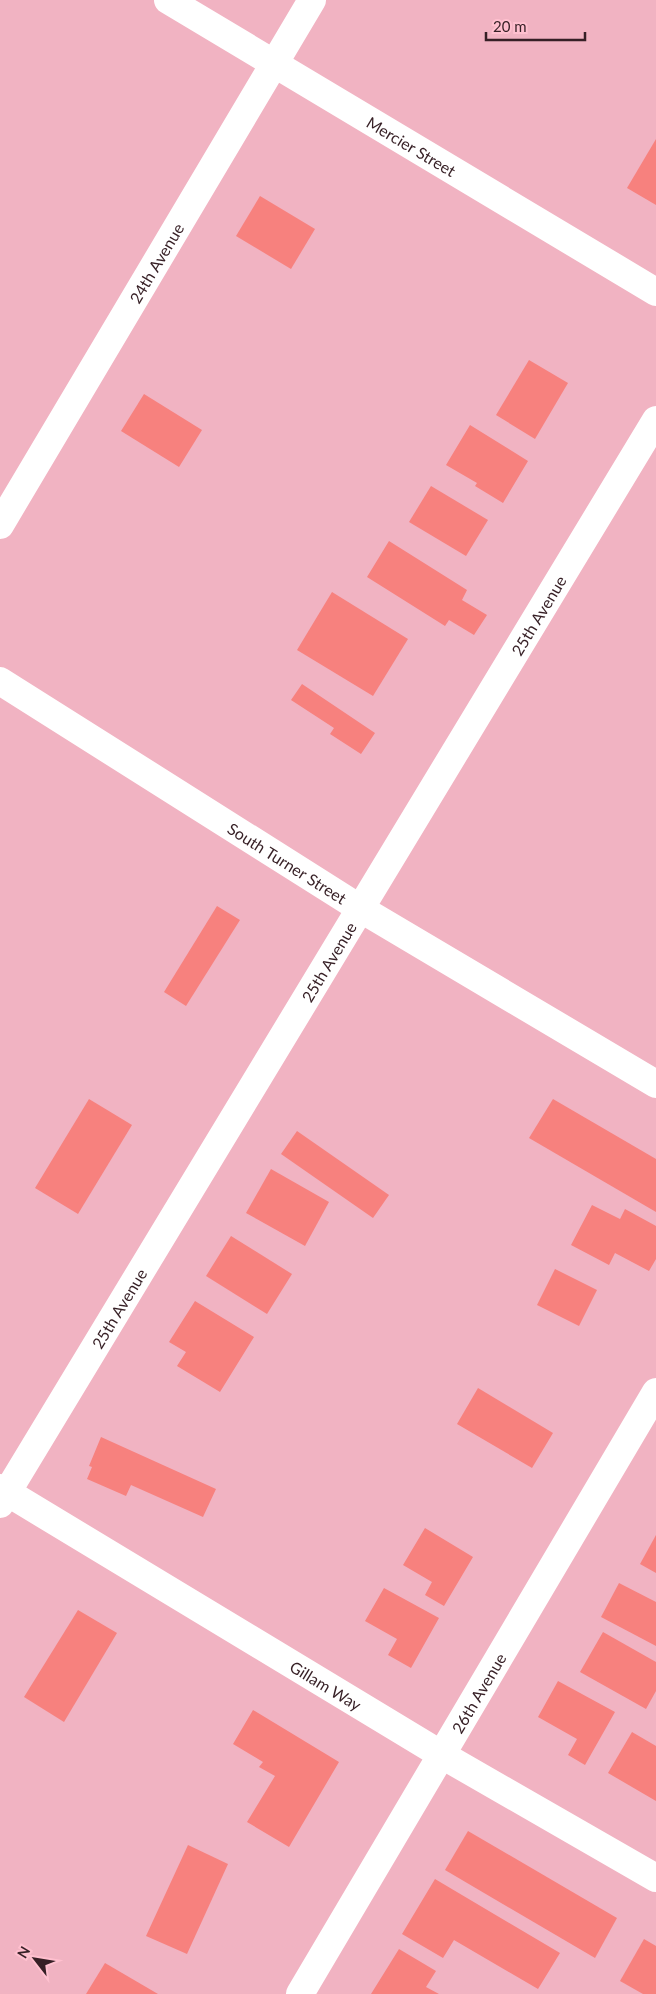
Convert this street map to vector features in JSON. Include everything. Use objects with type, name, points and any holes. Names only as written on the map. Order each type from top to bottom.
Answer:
[{"type":"street","name":"Mercier Street","points":[[168,0],[656,292]]},
{"type":"street","name":"24th Avenue","points":[[0,525],[312,0]]},
{"type":"street","name":"25th Avenue","points":[[2,1495],[361,909],[656,420]]},
{"type":"street","name":"South Turner Street","points":[[0,681],[361,909],[656,1084]]},
{"type":"street","name":"26th Avenue","points":[[300,1994],[656,1392]]},
{"type":"street","name":"Gillam Way","points":[[2,1495],[442,1755],[656,1878]]},
{"type":"building","points":[[656,139],[656,205],[627,188]]},
{"type":"building","points":[[260,196],[315,229],[291,269],[236,236]]},
{"type":"building","points":[[529,360],[568,383],[535,439],[496,415]]},
{"type":"building","points":[[144,394],[202,430],[179,467],[121,431]]},
{"type":"building","points":[[470,425],[528,461],[503,503],[475,486],[477,483],[446,465]]},
{"type":"building","points":[[431,486],[488,520],[466,556],[409,522]]},
{"type":"building","points":[[389,541],[467,590],[462,600],[487,615],[474,635],[449,620],[445,626],[367,577]]},
{"type":"building","points":[[332,592],[408,639],[373,696],[297,650]]},
{"type":"building","points":[[302,684],[375,733],[361,754],[330,734],[334,728],[291,700]]},
{"type":"building","points":[[217,906],[240,920],[186,1006],[164,992]]},
{"type":"building","points":[[89,1099],[132,1125],[78,1214],[35,1188]]},
{"type":"building","points":[[553,1099],[656,1159],[656,1212],[529,1138]]},
{"type":"building","points":[[297,1131],[389,1195],[373,1218],[281,1154]]},
{"type":"building","points":[[271,1169],[329,1202],[305,1246],[246,1213]]},
{"type":"building","points":[[592,1205],[620,1219],[625,1209],[656,1226],[656,1259],[649,1271],[615,1253],[609,1265],[571,1245]]},
{"type":"building","points":[[231,1236],[292,1274],[267,1314],[206,1276]]},
{"type":"building","points":[[555,1269],[597,1290],[579,1326],[537,1305]]},
{"type":"building","points":[[195,1301],[254,1337],[220,1392],[177,1366],[186,1352],[169,1342]]},
{"type":"building","points":[[478,1388],[553,1433],[532,1468],[457,1424]]},
{"type":"building","points":[[101,1437],[216,1489],[203,1517],[131,1485],[126,1496],[87,1479],[92,1467],[89,1466]]},
{"type":"building","points":[[425,1528],[473,1557],[444,1606],[425,1595],[432,1582],[403,1565]]},
{"type":"building","points":[[656,1535],[656,1573],[640,1564]]},
{"type":"building","points":[[619,1583],[656,1602],[656,1646],[601,1617]]},
{"type":"building","points":[[384,1588],[439,1618],[411,1668],[388,1655],[397,1639],[365,1621]]},
{"type":"building","points":[[78,1610],[117,1633],[64,1722],[24,1697]]},
{"type":"building","points":[[603,1632],[656,1662],[656,1691],[646,1709],[580,1672]]},
{"type":"building","points":[[558,1681],[615,1712],[585,1765],[568,1755],[577,1739],[538,1717]]},
{"type":"building","points":[[253,1710],[339,1762],[289,1847],[247,1822],[275,1776],[259,1767],[263,1762],[233,1744]]},
{"type":"building","points":[[632,1732],[656,1746],[656,1801],[608,1773]]},
{"type":"building","points":[[468,1831],[617,1918],[595,1958],[445,1870]]},
{"type":"building","points":[[188,1845],[228,1864],[187,1954],[146,1936]]},
{"type":"building","points":[[435,1879],[560,1953],[538,1989],[454,1940],[443,1958],[402,1934]]},
{"type":"building","points":[[644,1939],[656,1946],[656,1994],[643,1994],[620,1981]]},
{"type":"building","points":[[399,1949],[436,1971],[426,1987],[439,1994],[371,1994]]},
{"type":"building","points":[[105,1963],[158,1994],[86,1994]]}]
